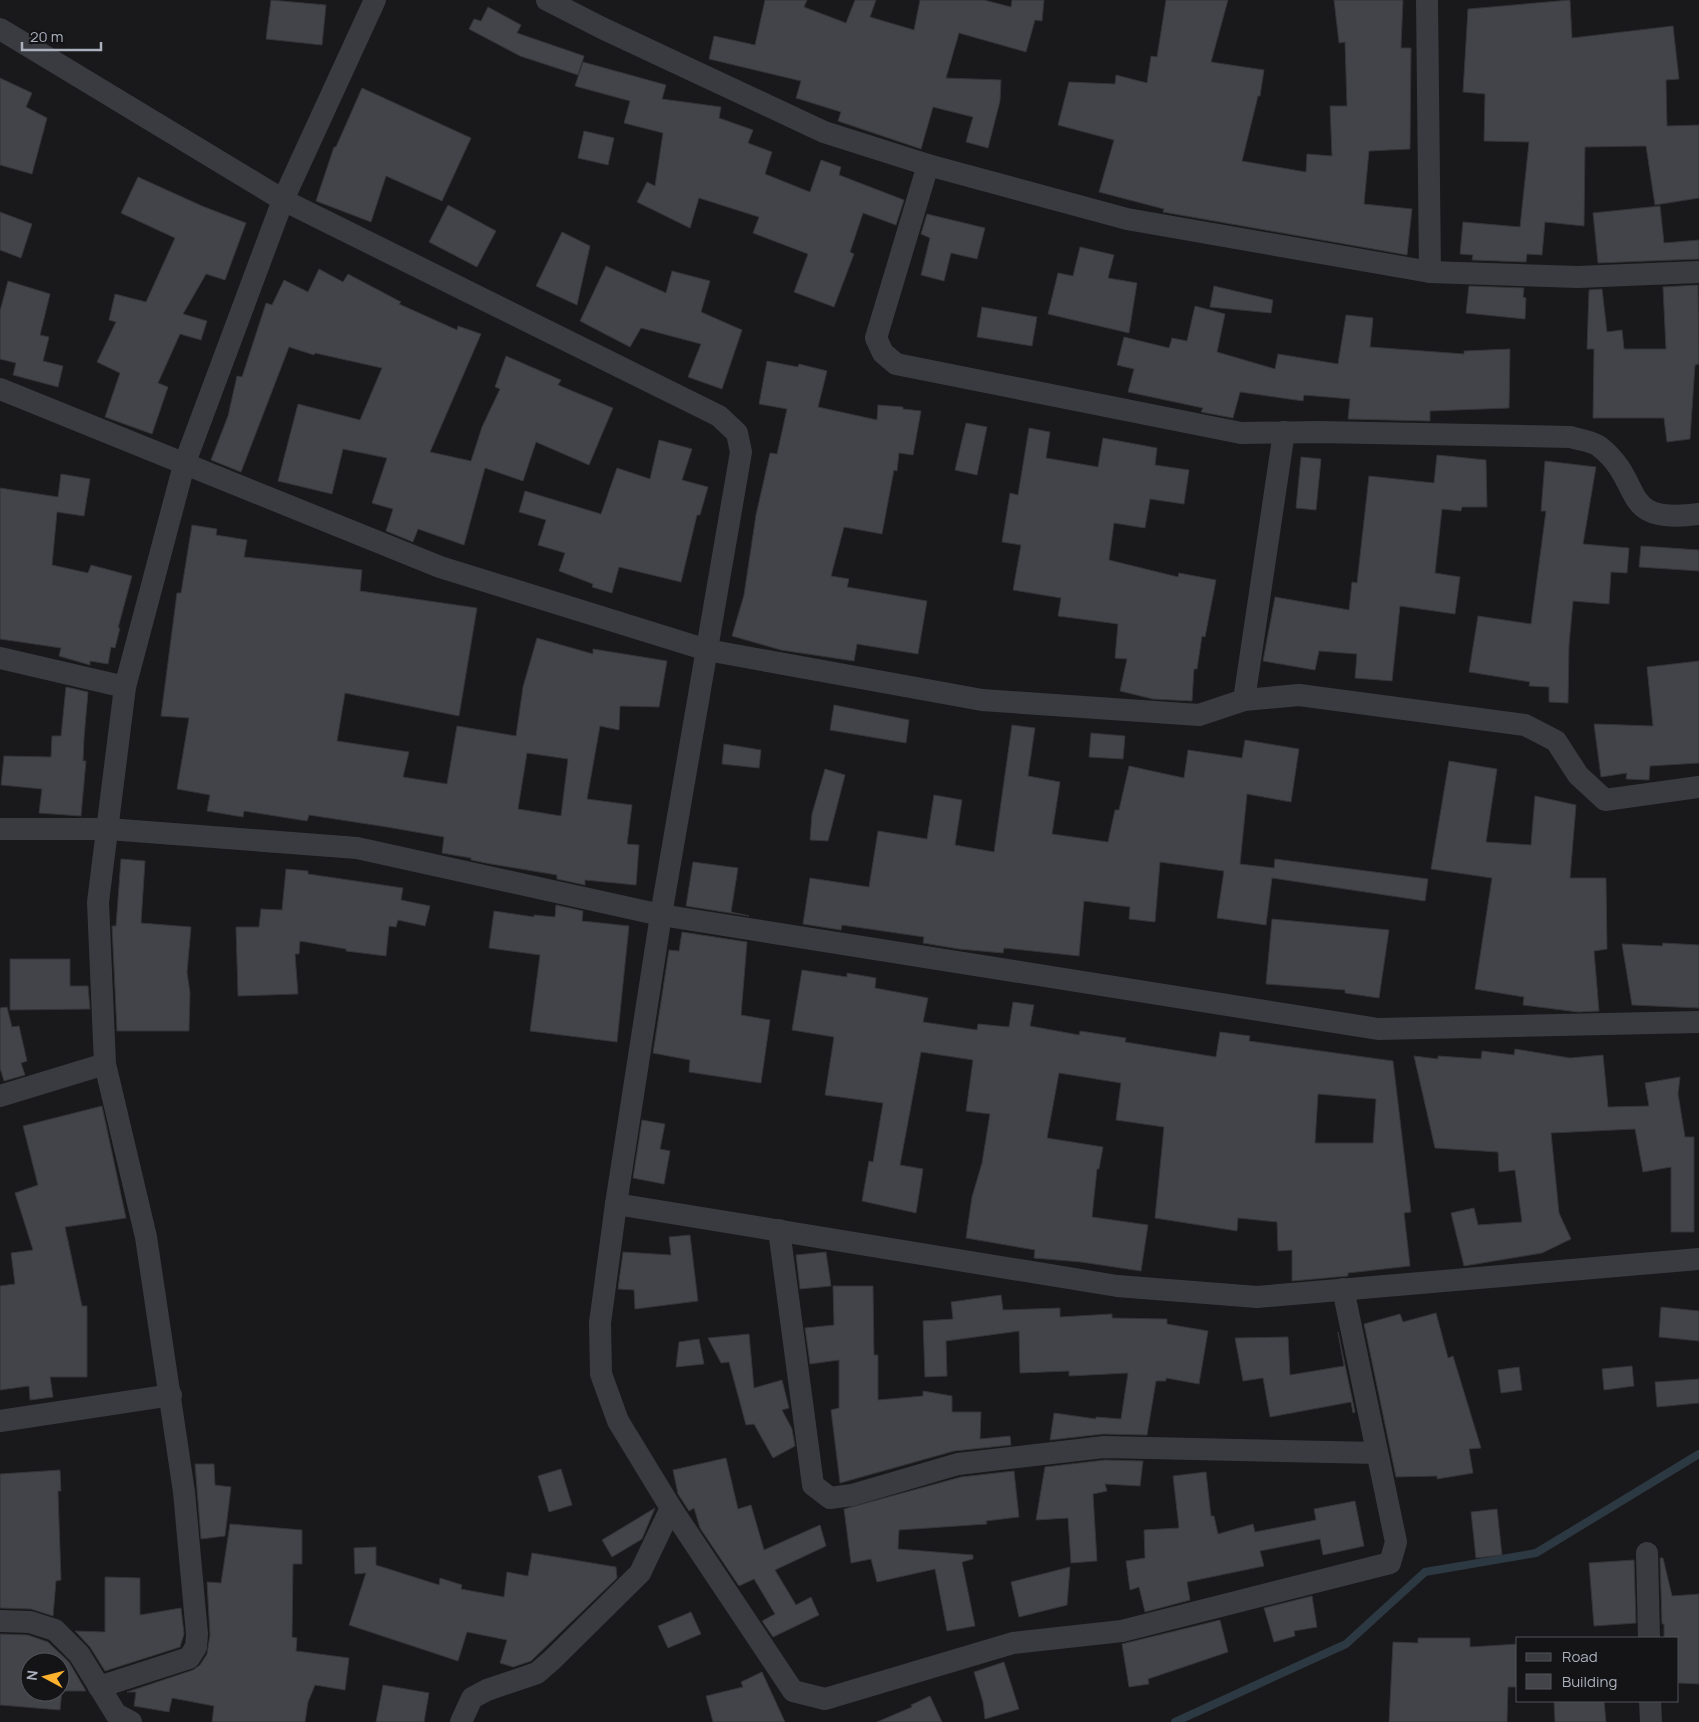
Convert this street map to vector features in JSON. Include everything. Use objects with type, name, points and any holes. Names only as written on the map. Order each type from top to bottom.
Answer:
[{"type":"street","points":[[99,1687],[189,1658],[196,1647],[184,1492],[171,1395],[146,1237],[105,1064],[98,902],[124,687],[184,465],[283,200],[375,0]]},
{"type":"street","points":[[547,0],[610,33],[824,132],[928,165],[1127,219],[1430,272],[1578,277],[1699,272]]},
{"type":"street","points":[[1427,0],[1430,272]]},
{"type":"street","points":[[0,29],[283,200],[719,416],[737,433],[741,452],[661,915],[616,1204],[600,1323],[601,1374],[618,1422],[671,1508],[793,1691],[826,1699],[1014,1643],[1122,1631],[1390,1563],[1396,1542],[1343,1289]]},
{"type":"street","points":[[928,165],[876,338],[883,353],[896,364],[1241,433],[1284,432],[1570,437],[1599,446],[1614,461],[1638,503],[1655,515],[1676,518],[1699,514]]},
{"type":"street","points":[[0,389],[440,568],[706,650],[982,700],[1199,715],[1244,700],[1299,695],[1525,725],[1556,741],[1578,775],[1605,800],[1699,787]]},
{"type":"street","points":[[1244,700],[1284,432]]},
{"type":"street","points":[[0,658],[124,687]]},
{"type":"street","points":[[0,829],[108,829],[357,848],[661,915],[1378,1029],[1699,1022]]},
{"type":"street","points":[[0,1096],[105,1064]]},
{"type":"street","points":[[616,1204],[1117,1286],[1257,1297],[1699,1259]]},
{"type":"street","points":[[779,1230],[813,1485],[830,1498],[852,1495],[958,1464],[1104,1447],[1376,1453]]},
{"type":"street","points":[[0,1421],[171,1395]]},
{"type":"street","points":[[461,1722],[472,1698],[487,1690],[537,1674],[640,1573],[671,1508]]},
{"type":"street","points":[[1647,1553],[1649,1637]]},
{"type":"street","points":[[0,1621],[30,1622],[55,1630],[78,1654],[116,1714],[131,1722]]},
{"type":"street","points":[[1650,1702],[1651,1722]]},
{"type":"building","points":[[271,0],[326,5],[322,45],[266,39]]},
{"type":"building","points":[[765,0],[807,0],[804,7],[846,23],[855,0],[876,0],[870,17],[914,30],[920,0],[984,0],[1011,7],[1012,0],[1044,0],[1042,21],[1035,20],[1026,52],[959,33],[946,78],[1001,80],[1000,101],[988,148],[966,142],[973,117],[933,107],[921,149],[838,121],[841,112],[796,98],[801,81],[709,59],[714,36],[755,45]]},
{"type":"building","points":[[1166,0],[1228,0],[1211,62],[1264,70],[1260,96],[1258,96],[1242,161],[1306,172],[1307,154],[1332,156],[1330,106],[1347,106],[1345,42],[1339,43],[1334,0],[1403,0],[1401,48],[1411,48],[1410,149],[1369,151],[1364,204],[1412,209],[1407,255],[1163,212],[1164,209],[1099,192],[1114,140],[1058,125],[1069,82],[1115,84],[1116,75],[1147,83],[1151,56],[1157,57]]},
{"type":"building","points":[[1570,0],[1572,38],[1673,26],[1679,79],[1666,80],[1667,126],[1699,125],[1699,198],[1655,205],[1646,146],[1585,147],[1584,226],[1545,222],[1542,255],[1527,254],[1526,262],[1472,260],[1473,255],[1460,254],[1463,222],[1520,227],[1529,142],[1484,141],[1485,94],[1463,92],[1468,9]]},
{"type":"building","points":[[488,7],[521,25],[517,33],[584,56],[578,75],[520,56],[469,29],[474,19],[481,21]]},
{"type":"building","points":[[583,62],[666,85],[662,99],[721,107],[719,118],[753,130],[748,143],[772,152],[765,174],[810,192],[821,160],[841,167],[839,175],[904,200],[896,225],[863,213],[850,252],[854,254],[834,307],[794,292],[808,254],[753,233],[759,217],[699,198],[690,228],[637,202],[647,182],[655,186],[663,133],[624,123],[630,101],[575,86]]},
{"type":"building","points":[[0,78],[32,93],[26,107],[47,118],[32,174],[0,165]]},
{"type":"building","points":[[362,88],[471,138],[442,201],[386,176],[371,222],[316,201],[334,147],[336,147]]},
{"type":"building","points":[[584,131],[614,138],[608,165],[578,158]]},
{"type":"building","points":[[138,177],[202,206],[246,223],[225,280],[206,274],[183,314],[207,321],[201,340],[180,334],[158,383],[168,387],[152,434],[105,417],[120,373],[97,362],[116,322],[109,320],[115,294],[146,302],[175,238],[121,213]]},
{"type":"building","points":[[448,205],[496,231],[477,267],[429,242]]},
{"type":"building","points":[[1660,206],[1664,243],[1699,240],[1699,259],[1598,263],[1593,213]]},
{"type":"building","points":[[0,212],[32,224],[21,258],[0,250]]},
{"type":"building","points":[[927,214],[985,228],[977,259],[951,253],[944,281],[921,275],[930,238],[921,234]]},
{"type":"building","points":[[562,232],[590,246],[577,305],[536,286]]},
{"type":"building","points":[[1080,247],[1114,255],[1108,278],[1137,283],[1129,333],[1048,314],[1058,273],[1073,276]]},
{"type":"building","points":[[606,266],[666,293],[672,271],[710,281],[701,312],[742,330],[722,389],[688,377],[701,344],[641,328],[630,347],[580,321]]},
{"type":"building","points":[[319,269],[343,282],[348,274],[401,302],[399,304],[457,330],[458,326],[481,334],[430,452],[471,461],[482,427],[500,389],[495,387],[506,356],[561,380],[558,385],[613,408],[589,465],[536,442],[523,481],[485,468],[464,545],[418,529],[413,542],[386,531],[393,509],[372,503],[387,458],[343,449],[332,494],[278,481],[298,404],[360,420],[382,368],[315,353],[314,355],[289,347],[241,472],[211,460],[228,416],[237,376],[242,377],[266,303],[272,305],[284,280],[308,292]]},
{"type":"building","points":[[8,281],[50,294],[40,335],[49,337],[43,361],[63,366],[58,387],[13,375],[16,363],[0,359],[0,311]]},
{"type":"building","points":[[1698,285],[1699,364],[1695,365],[1690,439],[1667,442],[1664,418],[1593,418],[1594,349],[1587,349],[1589,290],[1602,289],[1607,332],[1622,330],[1624,349],[1666,349],[1663,287]]},
{"type":"building","points":[[1214,286],[1273,300],[1271,313],[1210,307]]},
{"type":"building","points":[[1469,286],[1524,288],[1523,297],[1526,298],[1525,319],[1466,313]]},
{"type":"building","points":[[1195,306],[1225,314],[1217,352],[1275,369],[1278,354],[1338,364],[1346,315],[1373,318],[1370,347],[1464,354],[1464,351],[1510,349],[1509,408],[1430,411],[1430,421],[1348,419],[1350,399],[1304,395],[1303,401],[1240,392],[1233,418],[1201,412],[1203,408],[1128,392],[1134,369],[1117,365],[1124,337],[1169,348],[1172,338],[1187,341]]},
{"type":"building","points":[[982,307],[1037,317],[1032,346],[977,337]]},
{"type":"building","points":[[767,361],[798,367],[799,364],[827,371],[818,407],[877,420],[878,405],[921,411],[913,455],[899,453],[897,471],[894,470],[882,534],[844,527],[831,576],[849,579],[847,587],[927,601],[918,654],[857,644],[854,661],[781,650],[732,636],[744,595],[756,515],[770,453],[777,454],[787,409],[759,404]]},
{"type":"building","points":[[966,423],[987,427],[977,475],[955,470]]},
{"type":"building","points":[[1029,428],[1050,432],[1046,458],[1098,467],[1103,438],[1157,448],[1155,465],[1189,470],[1184,504],[1150,499],[1145,528],[1114,523],[1109,560],[1178,577],[1179,573],[1216,580],[1205,637],[1202,636],[1197,669],[1194,669],[1192,701],[1153,699],[1120,691],[1127,659],[1115,658],[1118,624],[1058,616],[1061,598],[1013,590],[1021,545],[1002,542],[1010,493],[1018,495]]},
{"type":"building","points":[[659,440],[692,449],[682,480],[708,487],[700,515],[697,515],[681,582],[619,567],[612,593],[592,587],[593,584],[559,571],[565,553],[538,545],[546,520],[519,512],[525,491],[601,514],[617,468],[650,479]]},
{"type":"building","points":[[1437,455],[1486,460],[1487,507],[1462,507],[1461,511],[1442,509],[1435,573],[1460,577],[1455,614],[1400,606],[1392,681],[1355,678],[1357,654],[1319,651],[1315,670],[1263,661],[1275,597],[1349,610],[1352,582],[1357,583],[1369,476],[1434,483]]},
{"type":"building","points":[[1301,457],[1321,459],[1316,510],[1296,508]]},
{"type":"building","points":[[1545,461],[1596,467],[1583,544],[1629,548],[1627,573],[1611,572],[1609,604],[1573,601],[1569,645],[1568,703],[1549,702],[1549,687],[1529,686],[1530,682],[1469,672],[1478,616],[1531,624],[1546,511],[1541,511]]},
{"type":"building","points":[[61,474],[90,479],[84,516],[57,512],[52,565],[88,573],[91,565],[132,576],[118,628],[120,628],[115,648],[111,647],[108,664],[90,661],[90,665],[59,656],[61,648],[0,639],[0,488],[58,497]]},
{"type":"building","points":[[192,525],[217,529],[216,535],[247,540],[244,557],[362,570],[360,591],[477,608],[459,716],[345,693],[337,741],[409,752],[403,777],[447,784],[457,726],[516,736],[523,687],[537,638],[593,654],[593,649],[667,661],[659,707],[620,706],[619,730],[600,726],[587,799],[632,805],[627,844],[639,845],[636,885],[585,880],[585,885],[557,879],[557,875],[471,860],[471,858],[442,853],[444,837],[387,827],[309,815],[307,821],[244,811],[243,817],[207,811],[210,795],[177,789],[189,718],[161,716],[177,593],[181,593]],"holes":[[[527,753],[568,759],[561,816],[518,809]]]},
{"type":"building","points":[[1641,546],[1699,550],[1699,571],[1639,567]]},
{"type":"building","points":[[1699,661],[1699,763],[1650,766],[1649,780],[1626,779],[1627,773],[1601,777],[1594,724],[1653,726],[1647,667]]},
{"type":"building","points":[[66,687],[88,692],[83,761],[86,761],[81,816],[39,813],[42,789],[1,785],[4,756],[51,757],[52,736],[61,736]]},
{"type":"building","points":[[834,705],[909,720],[906,743],[830,730]]},
{"type":"building","points":[[1012,725],[1035,728],[1028,776],[1060,782],[1052,834],[1108,842],[1115,810],[1119,810],[1129,766],[1184,778],[1188,750],[1242,758],[1245,740],[1299,749],[1291,802],[1247,794],[1240,864],[1274,868],[1275,859],[1428,879],[1425,901],[1272,878],[1266,925],[1217,918],[1224,871],[1160,862],[1155,922],[1129,919],[1130,907],[1084,901],[1079,956],[1004,948],[1003,953],[959,949],[923,943],[924,937],[842,925],[841,930],[803,924],[810,878],[869,887],[878,831],[927,839],[934,795],[962,800],[955,845],[994,852]]},
{"type":"building","points":[[1091,733],[1125,736],[1123,759],[1089,757]]},
{"type":"building","points":[[724,744],[761,750],[759,768],[722,764]]},
{"type":"building","points":[[1449,761],[1497,769],[1486,842],[1531,845],[1535,796],[1576,805],[1570,878],[1606,878],[1607,949],[1594,951],[1599,1011],[1578,1012],[1523,1005],[1524,997],[1475,989],[1492,878],[1431,869]]},
{"type":"building","points":[[825,769],[845,775],[828,841],[810,840],[812,814]]},
{"type":"building","points":[[121,859],[145,861],[141,923],[191,927],[187,972],[190,993],[189,1031],[117,1031],[112,926],[116,926]]},
{"type":"building","points":[[693,862],[738,868],[731,912],[749,916],[686,906]]},
{"type":"building","points":[[286,869],[308,871],[308,874],[403,888],[401,900],[430,906],[425,926],[398,920],[396,927],[389,926],[386,956],[346,951],[346,949],[300,941],[299,954],[295,954],[298,994],[238,996],[236,927],[259,927],[261,909],[282,910]]},
{"type":"building","points":[[556,905],[583,911],[582,921],[629,926],[617,1042],[530,1031],[540,955],[489,948],[494,911],[534,917],[534,915],[555,917]]},
{"type":"building","points":[[1272,919],[1389,930],[1379,998],[1345,993],[1345,990],[1266,984]]},
{"type":"building","points":[[682,932],[747,942],[741,1015],[770,1020],[761,1083],[689,1072],[690,1060],[653,1053],[669,950],[679,951]]},
{"type":"building","points":[[1663,943],[1699,945],[1699,1008],[1632,1005],[1622,944],[1662,946]]},
{"type":"building","points":[[10,959],[70,959],[70,986],[88,986],[90,1009],[10,1010]]},
{"type":"building","points":[[802,970],[847,977],[847,973],[876,978],[875,988],[928,998],[923,1022],[977,1030],[978,1024],[1009,1027],[1013,1002],[1034,1005],[1030,1026],[1079,1035],[1080,1031],[1126,1038],[1125,1042],[1216,1057],[1220,1032],[1250,1036],[1249,1041],[1393,1061],[1411,1212],[1404,1213],[1410,1266],[1348,1273],[1348,1276],[1292,1281],[1292,1250],[1278,1251],[1277,1222],[1238,1218],[1237,1231],[1155,1218],[1164,1127],[1116,1120],[1121,1083],[1059,1073],[1047,1138],[1103,1147],[1099,1169],[1097,1169],[1092,1217],[1148,1225],[1141,1271],[1081,1262],[1034,1258],[1035,1250],[966,1238],[972,1197],[982,1163],[990,1114],[966,1111],[973,1060],[921,1052],[900,1165],[923,1169],[916,1213],[862,1201],[869,1161],[873,1162],[883,1103],[825,1095],[834,1037],[792,1030]],"holes":[[[1318,1094],[1376,1099],[1373,1143],[1315,1143]]]},
{"type":"building","points":[[7,1007],[12,1027],[19,1026],[27,1061],[21,1063],[25,1075],[4,1081],[0,1068],[0,1008]]},
{"type":"building","points":[[1515,1049],[1570,1058],[1603,1055],[1608,1107],[1649,1106],[1645,1083],[1680,1077],[1678,1094],[1685,1137],[1694,1137],[1694,1232],[1671,1232],[1671,1167],[1643,1172],[1635,1129],[1551,1133],[1559,1213],[1571,1239],[1542,1253],[1464,1266],[1451,1213],[1474,1208],[1478,1225],[1522,1222],[1515,1170],[1499,1172],[1498,1152],[1435,1148],[1414,1056],[1438,1059],[1438,1056],[1481,1059],[1482,1051],[1514,1055]]},
{"type":"building","points":[[102,1106],[126,1218],[65,1227],[82,1306],[87,1306],[87,1377],[50,1377],[53,1397],[30,1400],[29,1386],[0,1390],[0,1286],[15,1284],[11,1253],[33,1250],[15,1193],[38,1185],[23,1126]]},
{"type":"building","points":[[642,1120],[665,1124],[660,1149],[670,1151],[664,1184],[633,1178]]},
{"type":"building","points":[[690,1235],[698,1301],[635,1309],[634,1290],[618,1289],[623,1252],[671,1255],[669,1237]]},
{"type":"building","points":[[826,1252],[831,1286],[800,1289],[796,1255]]},
{"type":"building","points":[[833,1286],[873,1286],[874,1355],[878,1355],[878,1400],[923,1396],[923,1391],[952,1396],[952,1412],[981,1412],[980,1439],[1010,1436],[1011,1445],[954,1451],[840,1483],[831,1410],[839,1408],[839,1360],[810,1364],[805,1328],[834,1325]]},
{"type":"building","points":[[1001,1295],[1003,1310],[1060,1308],[1060,1317],[1112,1314],[1112,1318],[1167,1319],[1167,1324],[1208,1331],[1199,1384],[1166,1378],[1166,1381],[1156,1381],[1147,1435],[1103,1434],[1050,1440],[1054,1413],[1096,1419],[1096,1417],[1121,1419],[1128,1373],[1069,1376],[1069,1371],[1020,1373],[1019,1331],[946,1341],[947,1376],[925,1377],[923,1321],[953,1319],[951,1302]]},
{"type":"building","points":[[1661,1307],[1699,1311],[1699,1341],[1659,1337]]},
{"type":"building","points":[[1436,1313],[1448,1358],[1453,1356],[1481,1448],[1469,1449],[1473,1473],[1437,1479],[1437,1476],[1396,1477],[1364,1324],[1400,1314],[1403,1322]]},
{"type":"building","points":[[1338,1332],[1355,1412],[1353,1413],[1351,1402],[1270,1417],[1263,1378],[1243,1381],[1235,1338],[1288,1337],[1290,1375],[1344,1366]]},
{"type":"building","points":[[749,1334],[754,1388],[782,1380],[789,1408],[782,1410],[792,1429],[795,1446],[773,1458],[754,1424],[746,1425],[729,1362],[721,1363],[708,1338]]},
{"type":"building","points":[[699,1339],[704,1364],[676,1367],[679,1342]]},
{"type":"building","points":[[1632,1366],[1634,1386],[1604,1390],[1602,1369]]},
{"type":"building","points":[[1519,1367],[1522,1390],[1501,1393],[1498,1370]]},
{"type":"building","points":[[1699,1379],[1699,1403],[1657,1407],[1655,1382]]},
{"type":"building","points":[[726,1458],[738,1509],[751,1505],[764,1550],[820,1525],[826,1546],[775,1570],[796,1605],[811,1597],[819,1615],[773,1637],[762,1621],[775,1614],[754,1579],[739,1586],[700,1528],[694,1508],[689,1511],[678,1494],[673,1470]]},
{"type":"building","points":[[1105,1460],[1143,1461],[1140,1486],[1105,1484],[1107,1491],[1093,1494],[1097,1561],[1071,1563],[1068,1518],[1036,1520],[1045,1467]]},
{"type":"building","points":[[195,1464],[214,1464],[215,1485],[231,1487],[225,1536],[201,1539]]},
{"type":"building","points":[[561,1469],[572,1505],[549,1512],[538,1476]]},
{"type":"building","points":[[60,1470],[61,1491],[58,1491],[61,1580],[56,1581],[53,1616],[31,1609],[0,1608],[0,1474]]},
{"type":"building","points":[[1014,1471],[1019,1517],[986,1521],[987,1524],[899,1530],[898,1549],[973,1555],[973,1559],[962,1562],[975,1626],[947,1631],[935,1569],[877,1582],[871,1559],[851,1563],[844,1509],[961,1477]]},
{"type":"building","points":[[1206,1472],[1211,1516],[1214,1516],[1218,1534],[1253,1524],[1255,1532],[1316,1520],[1314,1509],[1355,1501],[1364,1546],[1323,1555],[1320,1539],[1260,1551],[1264,1566],[1187,1582],[1190,1600],[1145,1612],[1139,1587],[1130,1590],[1126,1561],[1145,1558],[1144,1530],[1179,1528],[1173,1476]]},
{"type":"building","points":[[655,1508],[642,1539],[612,1557],[602,1540]]},
{"type":"building","points":[[1497,1509],[1502,1555],[1476,1558],[1471,1512]]},
{"type":"building","points":[[230,1524],[302,1530],[302,1564],[293,1564],[292,1637],[297,1638],[296,1651],[349,1658],[345,1690],[315,1685],[308,1702],[305,1722],[212,1722],[214,1706],[172,1698],[169,1712],[134,1706],[136,1692],[127,1692],[193,1670],[200,1665],[207,1654],[210,1635],[207,1582],[221,1583]]},
{"type":"building","points":[[376,1547],[376,1565],[439,1585],[440,1578],[462,1585],[461,1589],[504,1597],[507,1572],[528,1576],[532,1553],[616,1567],[617,1578],[531,1661],[513,1667],[500,1663],[507,1640],[467,1632],[458,1661],[349,1625],[366,1573],[355,1574],[354,1548]]},
{"type":"building","points":[[1660,1558],[1663,1558],[1672,1596],[1699,1594],[1699,1684],[1679,1683],[1679,1637],[1664,1637],[1664,1624],[1662,1624]]},
{"type":"building","points":[[1634,1560],[1636,1623],[1594,1626],[1589,1563]]},
{"type":"building","points":[[1070,1567],[1067,1605],[1019,1617],[1011,1582]]},
{"type":"building","points":[[105,1577],[140,1578],[140,1615],[181,1608],[184,1634],[180,1647],[105,1671],[90,1647],[75,1631],[105,1632]]},
{"type":"building","points":[[1312,1596],[1317,1627],[1294,1631],[1295,1636],[1274,1642],[1264,1608]]},
{"type":"building","points":[[691,1612],[701,1634],[668,1648],[658,1626]]},
{"type":"building","points":[[1220,1620],[1228,1652],[1148,1679],[1149,1684],[1129,1687],[1122,1644]]},
{"type":"building","points":[[0,1634],[28,1635],[48,1642],[58,1652],[20,1652],[20,1702],[61,1702],[60,1710],[0,1705]]},
{"type":"building","points":[[1418,1638],[1470,1638],[1470,1647],[1516,1644],[1516,1687],[1508,1687],[1507,1722],[1389,1722],[1393,1642],[1418,1643]]},
{"type":"building","points":[[1004,1662],[1019,1709],[985,1719],[983,1702],[974,1672]]},
{"type":"building","points":[[70,1664],[86,1691],[70,1691]]},
{"type":"building","points":[[762,1672],[785,1722],[713,1722],[706,1696],[743,1687],[741,1682]]},
{"type":"building","points":[[383,1685],[429,1693],[424,1722],[376,1722]]},
{"type":"building","points":[[930,1696],[942,1722],[877,1722],[912,1707],[911,1705]]},
{"type":"building","points":[[1554,1702],[1604,1702],[1606,1722],[1555,1722]]},
{"type":"waterway","points":[[1175,1722],[1346,1644],[1425,1572],[1536,1553],[1699,1454]]}]
